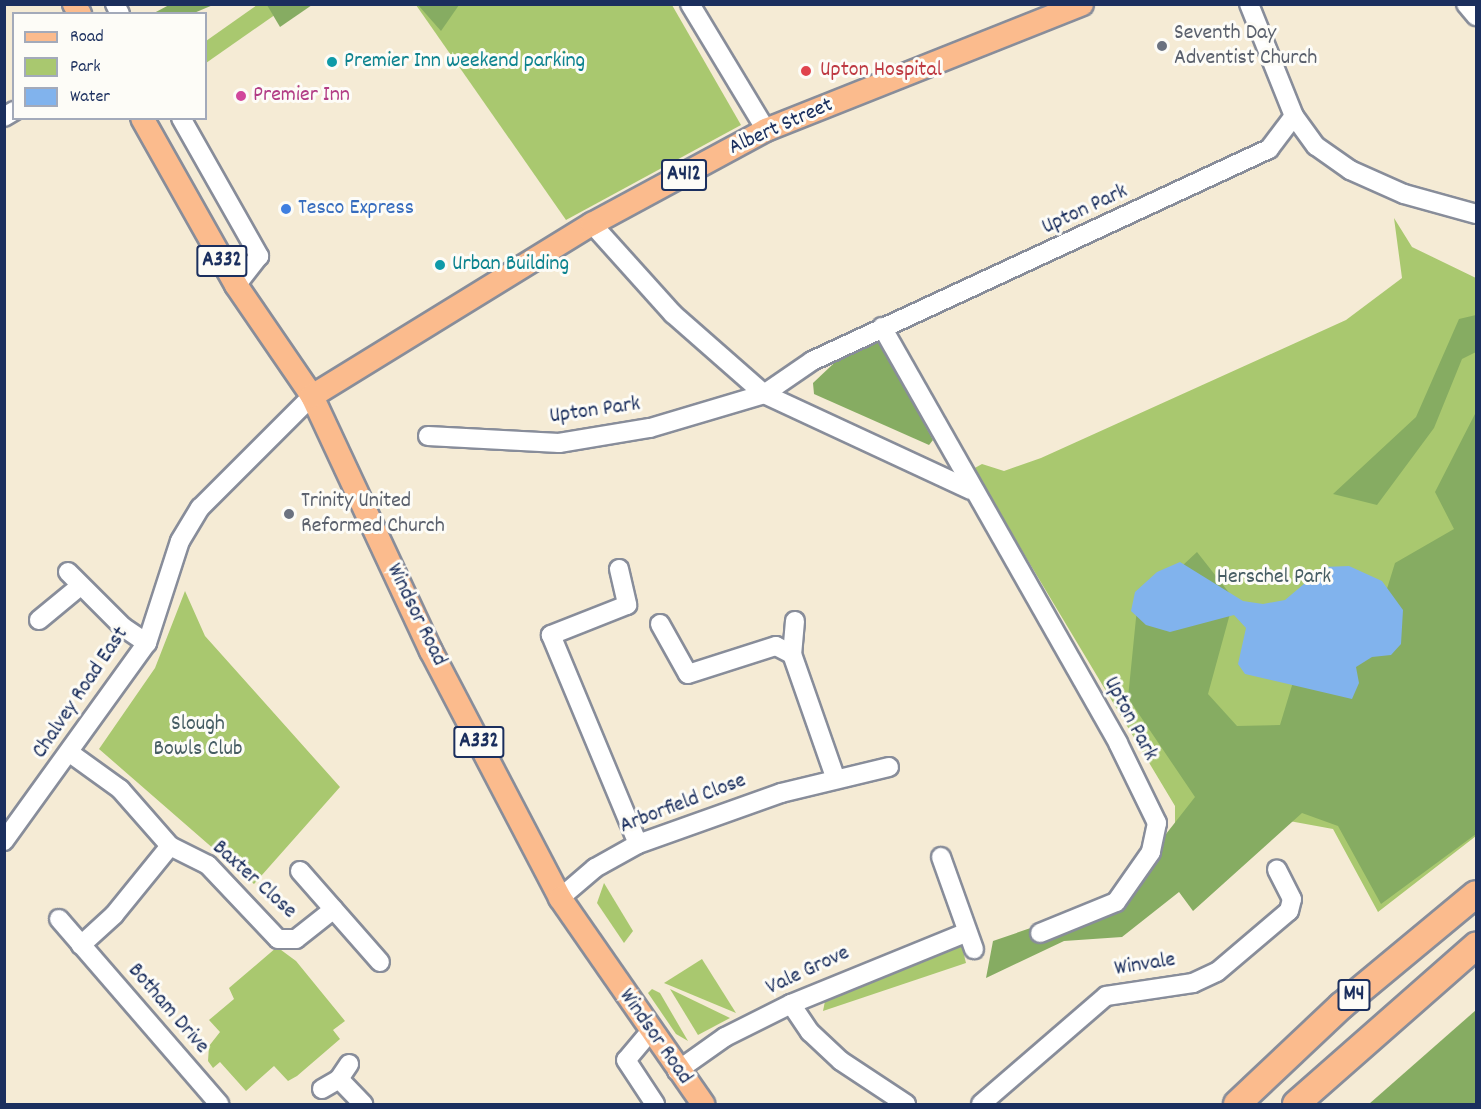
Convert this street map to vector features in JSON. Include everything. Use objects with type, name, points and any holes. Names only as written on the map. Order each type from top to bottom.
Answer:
[{"type":"highway","name":"M4","points":[[1237,1104],[1341,1006],[1476,894]]},
{"type":"highway","name":"M4","points":[[1296,1104],[1476,946]]},
{"type":"main road","name":"Albert Street","points":[[312,396],[592,225],[766,130],[1082,4]]},
{"type":"main road","name":"Windsor Road","points":[[143,120],[236,285],[312,396],[432,651],[560,898],[649,1033],[703,1104]]},
{"type":"main road","name":"A332","points":[[677,1071],[695,1104]]},
{"type":"street","points":[[690,4],[766,130]]},
{"type":"street","points":[[1249,4],[1294,116],[1316,146],[1350,170],[1404,194],[1476,214]]},
{"type":"street","points":[[1466,4],[1476,16]]},
{"type":"street","name":"Upton Park","points":[[428,436],[559,443],[651,428],[764,394],[812,361],[882,327],[1269,149],[1294,116]]},
{"type":"street","points":[[182,120],[259,256],[236,285]]},
{"type":"street","points":[[592,225],[673,314],[764,394],[971,490]]},
{"type":"street","name":"Upton Park","points":[[882,327],[971,490],[1118,743],[1157,823],[1151,852],[1116,902],[1040,933]]},
{"type":"street","name":"Chalvey Road East","points":[[7,833],[70,753],[147,643],[180,541],[200,508],[312,396]]},
{"type":"street","points":[[619,569],[627,605],[550,635],[638,844]]},
{"type":"street","points":[[39,620],[74,579],[147,643]]},
{"type":"street","points":[[795,621],[792,654],[835,777]]},
{"type":"street","points":[[660,624],[688,674],[776,645],[792,654]]},
{"type":"street","points":[[70,753],[120,789],[170,846],[114,915],[81,945]]},
{"type":"street","name":"Arborfield Close","points":[[560,898],[595,868],[638,844],[835,777],[890,766]]},
{"type":"street","name":"Baxter Close","points":[[170,846],[208,865],[278,939],[296,939],[334,909]]},
{"type":"street","name":"Vale Grove","points":[[677,1071],[725,1037],[791,1004],[970,940],[941,857]]},
{"type":"street","name":"Winvale","points":[[981,1104],[1106,996],[1193,982],[1217,972],[1289,911],[1292,899],[1277,870]]},
{"type":"street","name":"Baxter Close","points":[[300,871],[380,962]]},
{"type":"street","name":"Botham Drive","points":[[59,919],[219,1104]]},
{"type":"street","points":[[791,1004],[810,1032],[841,1061],[906,1104]]},
{"type":"street","points":[[649,1033],[626,1060],[655,1104]]},
{"type":"street","points":[[322,1089],[339,1079],[349,1064]]},
{"type":"street","points":[[339,1079],[363,1104]]},
{"type":"green space","points":[[169,4],[213,5],[196,12],[156,12]]},
{"type":"green space","points":[[257,5],[289,5],[207,62],[207,40]]},
{"type":"green space","points":[[267,5],[312,5],[280,27]]},
{"type":"green space","points":[[416,5],[672,5],[741,125],[566,220]]},
{"type":"green space","points":[[418,5],[459,5],[441,31]]},
{"type":"green space","name":"Herschel Park","points":[[1394,218],[1412,247],[1476,278],[1476,836],[1378,912],[1333,829],[1273,818],[1175,824],[1175,806],[973,469],[982,464],[1004,471],[1041,458],[1346,320],[1402,278]]},
{"type":"green space","points":[[1476,315],[1476,352],[1462,359],[1434,428],[1377,505],[1333,494],[1416,417],[1459,319]]},
{"type":"green space","points":[[868,331],[879,338],[933,440],[929,445],[814,394],[813,383]]},
{"type":"green space","points":[[1476,412],[1476,834],[1381,904],[1338,826],[1302,813],[1193,911],[1179,892],[1122,937],[1064,941],[986,978],[993,941],[1115,899],[1195,797],[1128,698],[1137,608],[1197,552],[1234,599],[1208,694],[1237,726],[1280,725],[1316,606],[1377,621],[1395,563],[1454,529],[1435,492]]},
{"type":"green space","name":"Slough Bowls Club","points":[[185,591],[205,636],[340,787],[254,884],[99,749],[155,668]]},
{"type":"green space","points":[[604,883],[633,931],[624,943],[597,903]]},
{"type":"green space","points":[[961,943],[966,963],[823,1011],[826,996]]},
{"type":"green space","points":[[277,947],[296,961],[345,1021],[333,1030],[340,1039],[297,1076],[288,1081],[274,1066],[246,1091],[220,1062],[213,1068],[208,1061],[209,1046],[220,1032],[209,1020],[234,999],[229,988]]},
{"type":"green space","points":[[702,959],[736,1013],[664,983]]},
{"type":"green space","points":[[652,989],[660,993],[688,1041],[676,1034],[648,993]]},
{"type":"green space","points":[[670,989],[730,1018],[698,1035]]},
{"type":"green space","points":[[1476,1010],[1476,1104],[1369,1104]]},
{"type":"water","points":[[1180,562],[1243,601],[1263,604],[1285,600],[1324,567],[1349,566],[1382,581],[1403,610],[1401,644],[1391,655],[1372,657],[1356,667],[1359,683],[1352,699],[1245,674],[1238,664],[1246,628],[1234,615],[1170,632],[1146,625],[1131,611],[1135,592],[1157,572]]},
{"type":"place","name":"Seventh Day Adventist Church","points":[[1162,46]]},
{"type":"place","name":"Premier Inn weekend parking","points":[[332,62]]},
{"type":"place","name":"Upton Hospital","points":[[806,71]]},
{"type":"place","name":"Premier Inn","points":[[241,96]]},
{"type":"place","name":"Tesco Express","points":[[286,209]]},
{"type":"place","name":"Urban Building","points":[[440,265]]},
{"type":"place","name":"Trinity United Reformed Church","points":[[289,514]]}]
